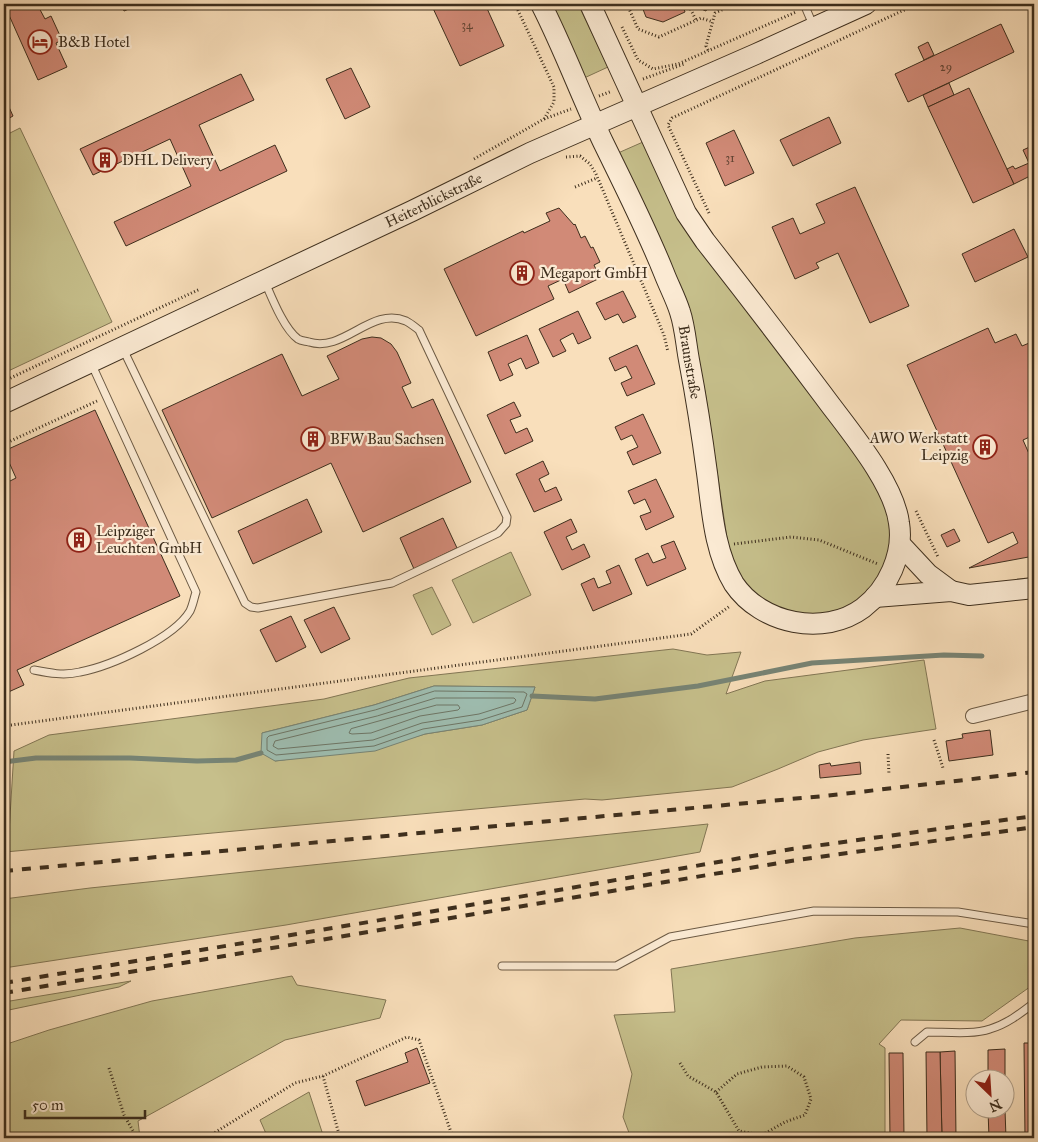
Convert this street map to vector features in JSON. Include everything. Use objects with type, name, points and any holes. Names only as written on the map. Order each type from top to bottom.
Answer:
[{"type":"main road","name":"Braunstraße","points":[[541,4],[595,125],[651,240],[680,312],[700,415],[718,547],[735,584],[744,596],[762,609],[785,620],[808,624],[827,623],[846,618],[862,609],[876,597],[890,575],[900,544],[899,521],[886,484],[850,432],[686,213],[590,4]]},
{"type":"main road","name":"Heiterblickstraße","points":[[4,403],[409,213],[530,153],[866,4]]},
{"type":"main road","points":[[900,544],[928,574],[951,591]]},
{"type":"main road","points":[[876,597],[951,591],[969,595],[1034,588]]},
{"type":"street","points":[[973,716],[1034,701]]},
{"type":"lane","points":[[805,6],[815,28]]},
{"type":"lane","points":[[122,347],[245,603],[251,607],[258,608],[392,583],[498,533],[506,524],[507,517],[419,330],[406,321],[390,318],[372,322],[330,344],[314,344],[298,339],[290,331],[264,280]]},
{"type":"lane","points":[[34,670],[55,675],[80,672],[139,651],[178,624],[191,610],[196,592],[90,362]]},
{"type":"lane","points":[[502,966],[616,966],[670,937],[814,911],[958,912],[1034,924]]},
{"type":"lane","points":[[915,1042],[927,1032],[989,1030],[1014,1019],[1034,1002]]},
{"type":"path","points":[[467,163],[544,119],[554,102],[554,87],[515,4]]},
{"type":"path","points":[[627,4],[638,29],[659,37],[701,18],[712,22]]},
{"type":"path","points":[[708,50],[706,46],[715,13],[725,9],[721,4]]},
{"type":"path","points":[[672,118],[916,4]]},
{"type":"path","points":[[689,6],[696,20]]},
{"type":"path","points":[[620,22],[638,60],[653,69],[678,64],[742,37],[805,6]]},
{"type":"path","points":[[580,156],[590,164],[597,178],[664,335],[668,352]]},
{"type":"path","points":[[575,187],[597,178]]},
{"type":"path","points":[[4,381],[206,286]]},
{"type":"path","points":[[4,444],[107,396]]},
{"type":"path","points":[[733,544],[791,537],[819,540],[880,565]]},
{"type":"path","points":[[936,554],[939,560]]},
{"type":"path","points":[[727,598],[731,605]]},
{"type":"path","points":[[4,726],[440,667],[664,639],[691,634],[724,610]]},
{"type":"path","points":[[934,740],[943,768]]},
{"type":"path","points":[[888,754],[889,775]]},
{"type":"path","points":[[4,757],[4,780]]},
{"type":"path","points":[[206,1138],[295,1082],[323,1076],[407,1037],[419,1040],[453,1138]]},
{"type":"path","points":[[680,1063],[688,1076],[716,1092],[739,1132],[777,1138]]},
{"type":"path","points":[[716,1092],[736,1074],[762,1067],[787,1066],[804,1077],[811,1099],[805,1116],[785,1122],[762,1136]]},
{"type":"path","points":[[109,1068],[124,1115],[137,1138]]},
{"type":"path","points":[[323,1076],[340,1138]]},
{"type":"shaded area","points":[[548,4],[578,4],[608,67],[582,79]]},
{"type":"shaded area","points":[[20,128],[112,322],[4,373],[4,136]]},
{"type":"shaded area","points":[[643,142],[880,489],[892,521],[888,560],[872,588],[861,599],[844,609],[808,616],[771,606],[746,587],[730,558],[705,391],[618,153]]},
{"type":"shaded area","points":[[511,552],[531,595],[473,623],[452,580]]},
{"type":"shaded area","points":[[432,587],[451,625],[432,635],[413,595]]},
{"type":"shaded area","points":[[673,649],[707,655],[741,652],[726,694],[765,681],[924,660],[936,729],[863,740],[818,752],[732,787],[5,852],[9,833],[14,751],[49,735],[324,699],[409,678]],"holes":[[[434,686],[535,687],[527,710],[482,725],[425,734],[401,741],[320,755],[275,761],[262,733],[374,705]]]},
{"type":"shaded area","points":[[708,824],[700,852],[286,925],[4,968],[4,899],[90,888]]},
{"type":"shaded area","points":[[960,928],[1034,942],[1034,984],[982,1021],[901,1020],[879,1044],[885,1048],[885,1138],[631,1138],[623,1117],[632,1074],[614,1015],[675,1012],[671,969],[855,938]]},
{"type":"shaded area","points":[[292,976],[297,985],[386,1000],[380,1018],[285,1040],[138,1121],[140,1138],[4,1138],[4,1045],[49,1030],[152,1001]]},
{"type":"shaded area","points":[[131,981],[119,987],[4,1011],[4,1002]]},
{"type":"shaded area","points":[[309,1092],[324,1138],[268,1138],[260,1120]]},
{"type":"water","points":[[434,686],[535,687],[527,710],[482,725],[425,734],[375,751],[275,761],[261,753],[262,733],[374,705]]},
{"type":"building","name":"B&B Hotel","points":[[4,4],[37,4],[45,19],[51,16],[62,40],[56,43],[67,67],[38,80]]},
{"type":"building","points":[[121,4],[141,4],[124,11]]},
{"type":"building","points":[[431,4],[485,4],[504,46],[460,66]]},
{"type":"building","points":[[641,4],[709,4],[706,11],[692,5],[684,9],[685,12],[663,22],[646,17]]},
{"type":"building","points":[[1001,24],[1014,52],[908,102],[895,74]]},
{"type":"building","points":[[928,42],[934,55],[924,60],[918,47]]},
{"type":"building","points":[[351,68],[370,107],[345,119],[326,79]]},
{"type":"building","name":"DHL Delivery","points":[[241,74],[254,100],[199,125],[220,171],[275,145],[287,171],[126,246],[114,222],[191,186],[170,139],[93,175],[80,149]]},
{"type":"building","points":[[949,83],[954,95],[928,107],[923,95]]},
{"type":"building","points":[[969,88],[1014,184],[973,203],[928,107]]},
{"type":"building","points":[[4,96],[13,116],[4,121]]},
{"type":"building","points":[[829,117],[841,143],[793,166],[780,140]]},
{"type":"building","points":[[734,130],[754,173],[725,186],[706,143]]},
{"type":"building","points":[[1034,145],[1034,174],[1023,150]]},
{"type":"building","points":[[1029,163],[1034,174],[1014,184],[1007,169],[1013,166],[1015,169]]},
{"type":"building","points":[[855,187],[909,306],[870,323],[838,253],[816,263],[819,268],[795,279],[772,227],[793,218],[800,234],[825,223],[816,204]]},
{"type":"building","name":"Megaport GmbH","points":[[559,208],[575,224],[581,238],[585,236],[591,248],[593,247],[600,262],[594,265],[600,278],[569,293],[563,279],[548,286],[554,299],[476,336],[444,269],[523,231],[524,233],[550,221],[546,213]]},
{"type":"building","points":[[1014,229],[1028,257],[975,282],[962,254]]},
{"type":"building","points":[[623,291],[636,317],[623,323],[618,314],[605,320],[596,303]]},
{"type":"building","points":[[578,311],[591,338],[578,344],[573,333],[560,340],[566,351],[553,357],[539,329]]},
{"type":"building","name":"AWO Werkstatt Leipzig","points":[[988,328],[995,343],[1016,334],[1022,346],[1034,341],[1034,435],[1023,440],[1030,456],[1034,454],[1034,556],[969,568],[1018,543],[1013,532],[988,543],[907,365]]},
{"type":"building","points":[[527,335],[539,363],[526,369],[521,358],[508,364],[513,375],[500,381],[488,352]]},
{"type":"building","name":"BFW Bau Sachsen","points":[[381,338],[391,344],[397,352],[411,383],[402,387],[412,408],[433,399],[471,482],[363,532],[331,463],[212,518],[162,410],[282,354],[302,396],[339,379],[327,356],[362,339]]},
{"type":"building","points":[[637,345],[655,384],[627,396],[621,383],[632,378],[626,366],[615,371],[609,358]]},
{"type":"building","points":[[514,402],[521,416],[510,420],[516,433],[527,428],[533,441],[505,454],[487,415]]},
{"type":"building","name":"Leipziger Leuchten GmbH","points":[[95,410],[180,596],[17,670],[24,685],[4,694],[4,484],[16,478],[4,451]]},
{"type":"building","points":[[643,414],[661,453],[633,465],[627,452],[638,447],[632,435],[621,440],[615,427]]},
{"type":"building","points":[[543,461],[549,474],[539,479],[545,492],[556,487],[562,500],[534,512],[516,474]]},
{"type":"building","points":[[656,479],[674,517],[646,530],[640,516],[651,512],[645,499],[634,504],[628,491]]},
{"type":"building","points":[[307,499],[322,532],[253,564],[238,531]]},
{"type":"building","points":[[443,518],[457,548],[414,569],[400,538]]},
{"type":"building","points":[[571,519],[577,532],[566,537],[572,550],[584,544],[590,557],[562,570],[544,532]]},
{"type":"building","points":[[954,529],[960,541],[947,547],[941,535]]},
{"type":"building","points":[[674,541],[686,569],[647,586],[635,559],[648,553],[653,563],[666,558],[661,546]]},
{"type":"building","points":[[619,565],[632,594],[593,611],[581,584],[594,578],[598,588],[611,583],[606,571]]},
{"type":"building","points":[[334,607],[350,639],[321,653],[304,620]]},
{"type":"building","points":[[291,616],[306,647],[276,662],[260,630]]},
{"type":"building","points":[[990,730],[993,755],[949,761],[946,741],[963,738],[962,734]]},
{"type":"building","points":[[860,762],[861,774],[820,778],[819,765],[830,763],[831,766]]},
{"type":"building","points":[[1024,1043],[1034,1043],[1034,1138],[1025,1138]]},
{"type":"building","points":[[417,1048],[430,1083],[365,1106],[356,1081],[408,1062],[405,1053]]},
{"type":"building","points":[[1005,1049],[1005,1070],[988,1070],[988,1050]]},
{"type":"building","points":[[955,1051],[956,1138],[942,1138],[940,1052]]},
{"type":"building","points":[[926,1052],[940,1052],[942,1138],[927,1138]]},
{"type":"building","points":[[889,1053],[903,1053],[904,1138],[890,1138]]},
{"type":"building","points":[[988,1120],[1005,1120],[1006,1138],[989,1138]]},
{"type":"waterway","points":[[532,696],[595,699],[698,686],[812,663],[944,655],[982,656]]},
{"type":"waterway","points":[[4,762],[36,758],[236,760],[261,753]]},
{"type":"railway","points":[[4,871],[824,796],[1034,772]]},
{"type":"railway","points":[[4,983],[792,849],[1034,816]]},
{"type":"railway","points":[[4,993],[791,861],[1034,827]]},
{"type":"place","name":"B&B Hotel","points":[[40,42]]},
{"type":"place","name":"DHL Delivery","points":[[105,160]]},
{"type":"place","name":"Megaport GmbH","points":[[522,273]]},
{"type":"place","name":"BFW Bau Sachsen","points":[[313,439]]},
{"type":"place","name":"AWO Werkstatt Leipzig","points":[[985,447]]},
{"type":"place","name":"Leipziger Leuchten GmbH","points":[[79,540]]}]
